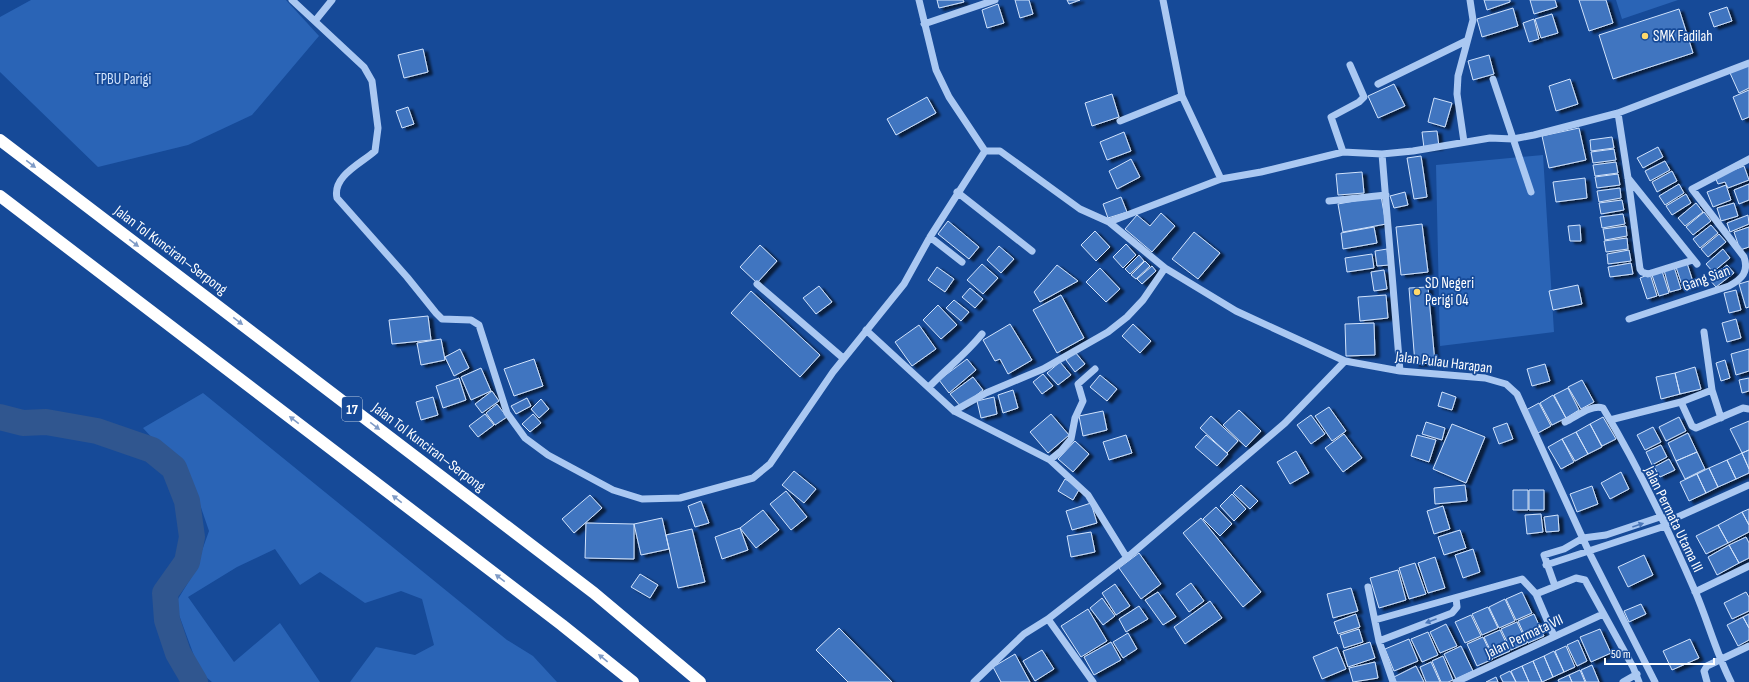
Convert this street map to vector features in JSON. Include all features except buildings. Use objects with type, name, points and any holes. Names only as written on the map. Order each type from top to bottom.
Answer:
[{"type":"highway","name":"Jalan Tol Kunciran–Serpong","points":[[0,140],[594,593],[700,682]]},
{"type":"highway","points":[[0,196],[549,615],[633,682]]},
{"type":"street","points":[[292,0],[364,66],[372,81],[378,128],[375,151],[348,171],[338,184],[336,191],[337,198],[408,277],[442,319],[471,320],[479,325],[507,413],[525,438],[548,455],[613,490],[642,499],[680,498],[753,478],[770,464],[843,358],[904,284],[930,236],[957,192],[985,151],[949,97],[936,70],[919,0]]},
{"type":"street","points":[[315,21],[332,0]]},
{"type":"street","points":[[924,24],[995,0]]},
{"type":"street","points":[[1163,0],[1182,96],[1221,179]]},
{"type":"street","points":[[1464,142],[1457,94],[1457,82],[1466,41],[1473,20],[1470,0]]},
{"type":"street","points":[[1378,84],[1466,41]]},
{"type":"street","points":[[1109,222],[1221,179],[1261,172],[1343,152],[1382,154],[1413,151],[1490,138],[1513,138],[1534,135],[1618,112],[1749,63]]},
{"type":"street","points":[[1343,152],[1331,117],[1359,102],[1364,96],[1350,65]]},
{"type":"street","points":[[1493,79],[1531,192]]},
{"type":"street","points":[[1120,120],[1182,96]]},
{"type":"street","points":[[1618,112],[1637,253],[1642,272],[1652,273],[1695,262],[1628,178]]},
{"type":"street","name":"Jalan Pulau Harapan","points":[[985,151],[1000,151],[1080,209],[1109,222],[1165,268],[1236,311],[1345,361],[1400,371],[1485,378],[1506,384],[1517,394],[1588,552],[1656,682]]},
{"type":"street","points":[[1382,154],[1400,371]]},
{"type":"street","name":"Gang Sian","points":[[1630,320],[1729,286],[1745,274],[1747,266],[1744,256],[1692,189],[1749,159]]},
{"type":"street","points":[[957,192],[1032,251]]},
{"type":"street","points":[[1329,201],[1386,195]]},
{"type":"street","points":[[930,236],[962,262]]},
{"type":"street","points":[[954,411],[986,393],[1043,369],[1108,332],[1127,317],[1143,300],[1165,268]]},
{"type":"street","points":[[757,284],[843,358]]},
{"type":"street","points":[[866,330],[954,411],[1050,460],[1088,494],[1127,558]]},
{"type":"street","points":[[1704,332],[1712,390],[1721,418]]},
{"type":"street","points":[[929,387],[946,369],[966,354],[982,334]]},
{"type":"street","points":[[974,682],[1024,634],[1048,619],[1127,558],[1285,423],[1345,361]]},
{"type":"street","points":[[1050,460],[1061,452],[1071,439],[1075,418],[1083,401],[1078,384],[1096,369]]},
{"type":"street","points":[[1610,420],[1680,402],[1712,390]]},
{"type":"street","points":[[1680,402],[1694,428],[1743,408],[1749,409]]},
{"type":"street","name":"Jalan Permata Utama III","points":[[1565,422],[1597,406],[1603,408],[1665,526],[1695,592],[1720,661],[1731,682]]},
{"type":"street","points":[[1546,565],[1665,526],[1671,520],[1749,485]]},
{"type":"street","points":[[1555,586],[1546,565],[1544,555],[1564,548],[1583,538],[1606,536],[1660,517],[1671,520]]},
{"type":"street","points":[[1695,592],[1749,566]]},
{"type":"street","points":[[1536,594],[1576,578],[1585,580],[1637,674],[1639,682]]},
{"type":"street","points":[[1375,620],[1518,579],[1525,580],[1536,594],[1554,636]]},
{"type":"street","points":[[1368,587],[1379,641],[1394,682]]},
{"type":"street","points":[[1379,641],[1452,613],[1457,607],[1456,598]]},
{"type":"street","name":"Jalan Permata VII","points":[[1456,682],[1603,614]]},
{"type":"street","points":[[1048,619],[1093,682]]},
{"type":"street","points":[[1707,682],[1704,671],[1707,666],[1749,646]]},
{"type":"street","points":[[1623,682],[1637,674]]},
{"type":"green space","name":"TPBU Parigi","points":[[31,0],[286,0],[319,36],[252,115],[188,145],[98,167],[0,72],[0,17]]},
{"type":"green space","points":[[1616,0],[1678,0],[1622,19]]},
{"type":"green space","points":[[1543,155],[1554,332],[1440,346],[1436,165]]},
{"type":"green space","points":[[203,393],[507,640],[533,656],[557,682],[350,682],[376,647],[415,655],[434,645],[422,599],[401,591],[365,603],[320,572],[300,585],[275,549],[237,567],[188,597],[234,662],[280,623],[320,682],[212,682],[200,672],[175,604],[194,573],[209,531],[192,481],[143,428]]},
{"type":"waterway","points":[[0,417],[23,423],[46,422],[97,431],[152,450],[174,468],[187,501],[192,537],[187,562],[165,593],[167,620],[178,653],[195,682]]},
{"type":"place","name":"SMK Fadilah","points":[[1645,36]]},
{"type":"place","name":"SD Negeri Perigi 04","points":[[1417,292]]}]
